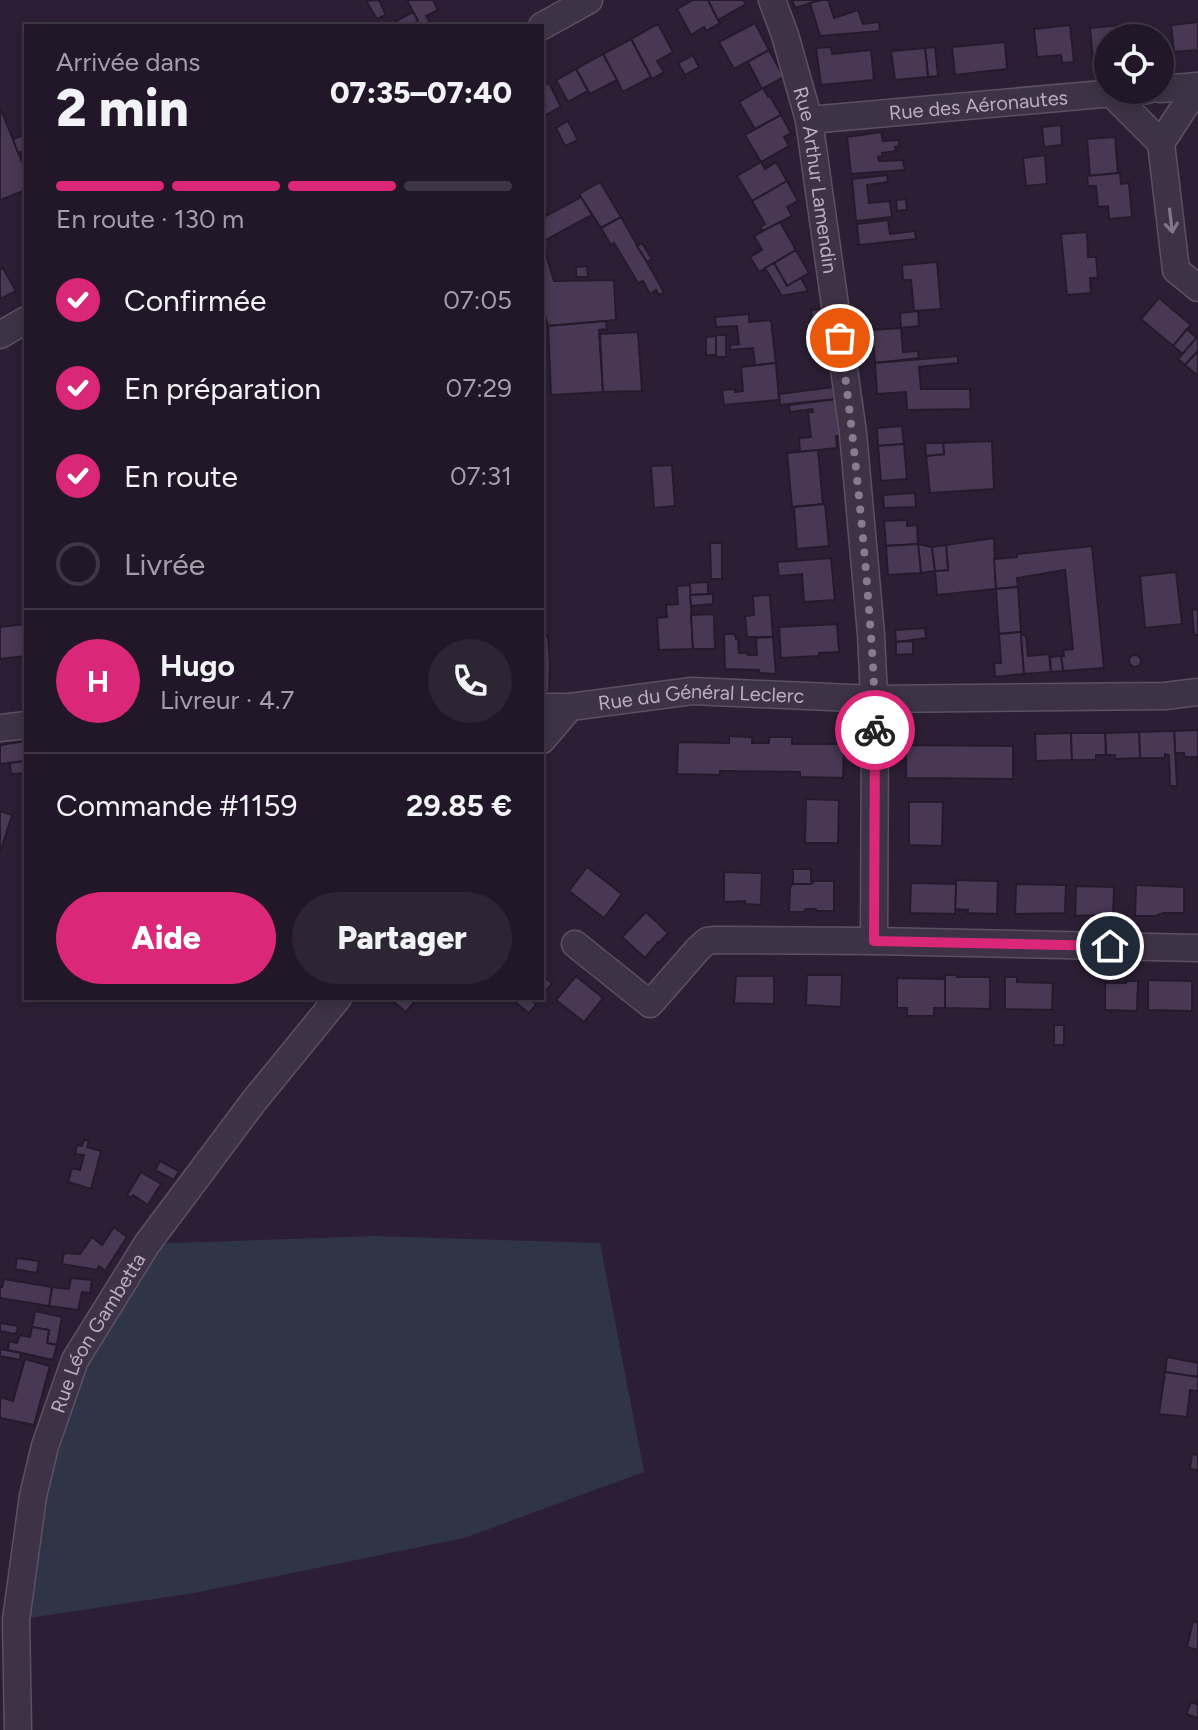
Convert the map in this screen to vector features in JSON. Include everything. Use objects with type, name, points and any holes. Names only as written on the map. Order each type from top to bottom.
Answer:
[{"type":"street","points":[[544,25],[589,0]]},
{"type":"street","name":"Rue Arthur Lamendin","points":[[772,0],[809,120],[853,433],[874,699],[874,941]]},
{"type":"street","points":[[1174,88],[1198,86]]},
{"type":"street","points":[[1161,143],[1198,86]]},
{"type":"street","name":"Rue des Aéronautes","points":[[809,120],[1094,95]]},
{"type":"street","points":[[1122,104],[1161,143],[1176,270],[1198,288]]},
{"type":"street","points":[[0,335],[24,321]]},
{"type":"street","name":"Rue du Général Leclerc","points":[[544,707],[570,707],[692,691],[874,699],[1165,696],[1198,692]]},
{"type":"street","points":[[544,738],[570,707]]},
{"type":"street","points":[[0,728],[24,725]]},
{"type":"street","points":[[575,944],[650,1004],[707,941],[1198,948]]},
{"type":"street","name":"Rue Léon Gambetta","points":[[18,1730],[16,1620],[33,1496],[45,1446],[75,1360],[147,1244],[254,1101],[336,1000]]},
{"type":"shaded area","points":[[373,1236],[600,1243],[644,1472],[464,1538],[194,1593],[16,1620],[45,1446],[147,1244]]},
{"type":"building","points":[[379,0],[386,15],[377,19],[366,1]]},
{"type":"building","points":[[407,0],[433,0],[438,10],[426,16],[431,24],[413,24],[418,21]]},
{"type":"building","points":[[693,0],[708,0],[720,23],[706,31],[704,27],[691,35],[677,9]]},
{"type":"building","points":[[708,0],[743,0],[746,4],[718,20]]},
{"type":"building","points":[[792,0],[822,0],[795,8]]},
{"type":"building","points":[[828,0],[834,18],[858,10],[863,24],[879,22],[880,31],[820,36],[810,3]]},
{"type":"building","points":[[413,12],[418,21],[398,24],[396,21]]},
{"type":"building","points":[[1198,22],[1198,50],[1174,52],[1174,25]]},
{"type":"building","points":[[755,23],[769,50],[734,69],[719,42]]},
{"type":"building","points":[[658,24],[673,52],[657,61],[664,72],[652,79],[631,39]]},
{"type":"building","points":[[1070,25],[1074,62],[1062,63],[1061,55],[1037,57],[1034,29]]},
{"type":"building","points":[[1090,28],[1094,28],[1093,59]]},
{"type":"building","points":[[631,39],[651,77],[623,92],[603,54]]},
{"type":"building","points":[[1005,42],[1007,69],[955,75],[952,47]]},
{"type":"building","points":[[831,47],[832,54],[871,50],[874,80],[821,85],[816,48]]},
{"type":"building","points":[[935,47],[938,76],[928,77],[925,48]]},
{"type":"building","points":[[925,48],[928,77],[895,80],[891,51]]},
{"type":"building","points":[[769,50],[784,77],[762,89],[748,62]]},
{"type":"building","points":[[603,54],[617,80],[590,94],[576,69]]},
{"type":"building","points":[[693,55],[699,67],[685,75],[678,63]]},
{"type":"building","points":[[576,69],[588,91],[568,102],[556,80]]},
{"type":"building","points":[[549,83],[561,107],[544,116],[544,86]]},
{"type":"building","points":[[763,88],[781,115],[755,129],[739,102]]},
{"type":"building","points":[[0,107],[24,167],[24,191],[0,200]]},
{"type":"building","points":[[781,115],[791,133],[784,137],[789,146],[761,162],[745,135]]},
{"type":"building","points":[[568,121],[578,140],[565,146],[556,128]]},
{"type":"building","points":[[1061,125],[1062,145],[1044,147],[1042,127]]},
{"type":"building","points":[[881,132],[883,141],[899,140],[899,146],[895,147],[896,151],[882,153],[879,161],[903,160],[905,170],[851,174],[847,137]]},
{"type":"building","points":[[24,135],[24,151],[18,153],[13,139]]},
{"type":"building","points":[[1115,137],[1118,173],[1090,176],[1087,139]]},
{"type":"building","points":[[1045,155],[1047,184],[1026,186],[1023,158]]},
{"type":"building","points":[[761,162],[765,169],[776,162],[787,181],[752,201],[737,176]]},
{"type":"building","points":[[1120,173],[1121,184],[1129,183],[1132,217],[1109,219],[1108,206],[1098,207],[1096,186],[1088,186],[1087,176]]},
{"type":"building","points":[[887,175],[888,182],[867,185],[869,203],[890,201],[892,217],[856,221],[852,179]]},
{"type":"building","points":[[787,181],[798,201],[787,207],[792,216],[763,231],[760,227],[765,224],[752,201]]},
{"type":"building","points":[[600,182],[621,217],[601,228],[579,194]]},
{"type":"building","points":[[581,197],[592,215],[544,241],[544,217]]},
{"type":"building","points":[[906,199],[907,210],[897,211],[896,200]]},
{"type":"building","points":[[621,217],[664,292],[659,295],[656,290],[650,294],[643,281],[638,283],[614,243],[611,245],[601,228]]},
{"type":"building","points":[[888,220],[890,234],[915,231],[916,239],[859,245],[857,224]]},
{"type":"building","points":[[780,222],[796,250],[759,272],[750,257],[762,250],[754,236]]},
{"type":"building","points":[[1087,232],[1088,257],[1096,257],[1098,278],[1090,278],[1091,293],[1067,295],[1061,234]]},
{"type":"building","points":[[642,243],[652,259],[647,262],[637,246]]},
{"type":"building","points":[[544,248],[554,281],[614,280],[616,320],[548,326],[544,312]]},
{"type":"building","points":[[796,250],[809,273],[787,286],[774,263]]},
{"type":"building","points":[[937,262],[941,309],[914,311],[911,280],[903,280],[902,265]]},
{"type":"building","points":[[774,263],[787,286],[801,278],[808,291],[782,296],[765,268]]},
{"type":"building","points":[[587,266],[588,277],[576,277],[576,267]]},
{"type":"building","points":[[3,268],[16,291],[0,299],[0,270]]},
{"type":"building","points":[[1159,298],[1191,325],[1173,346],[1141,319]]},
{"type":"building","points":[[827,308],[828,320],[812,322],[811,310]]},
{"type":"building","points":[[918,311],[919,326],[901,328],[900,313]]},
{"type":"building","points":[[749,314],[749,322],[771,320],[776,363],[755,365],[753,348],[730,350],[730,345],[739,344],[737,326],[716,327],[715,317]]},
{"type":"building","points":[[606,321],[607,329],[599,330],[603,392],[551,395],[548,326]]},
{"type":"building","points":[[901,328],[903,352],[918,351],[919,358],[875,363],[872,330]]},
{"type":"building","points":[[1187,329],[1197,338],[1183,354],[1173,346]]},
{"type":"building","points":[[638,332],[642,391],[603,392],[600,334]]},
{"type":"building","points":[[716,335],[726,335],[726,357],[716,357]]},
{"type":"building","points":[[716,336],[716,355],[706,355],[706,337]]},
{"type":"building","points":[[1198,336],[1198,351],[1185,365],[1178,359]]},
{"type":"building","points":[[1198,351],[1198,376],[1185,365]]},
{"type":"building","points":[[958,356],[958,363],[919,367],[921,389],[970,389],[971,409],[907,410],[906,392],[877,394],[875,363]]},
{"type":"building","points":[[776,363],[779,400],[724,405],[722,390],[743,391],[741,367]]},
{"type":"building","points":[[833,387],[835,399],[780,405],[779,394]]},
{"type":"building","points":[[837,399],[841,436],[836,436],[837,448],[800,452],[799,438],[811,437],[808,412],[813,412],[812,409],[790,412],[789,405]]},
{"type":"building","points":[[902,426],[904,444],[878,446],[877,428]]},
{"type":"building","points":[[992,441],[994,489],[930,493],[926,456],[944,454],[943,443]]},
{"type":"building","points":[[925,443],[943,443],[944,454],[926,456]]},
{"type":"building","points":[[904,444],[907,479],[881,481],[878,446]]},
{"type":"building","points":[[818,450],[823,504],[792,507],[787,453]]},
{"type":"building","points":[[672,465],[675,506],[654,508],[651,466]]},
{"type":"building","points":[[915,493],[916,507],[884,508],[883,495]]},
{"type":"building","points":[[825,504],[829,546],[797,549],[794,507]]},
{"type":"building","points":[[907,520],[907,526],[917,525],[918,544],[886,546],[884,521]]},
{"type":"building","points":[[994,538],[996,589],[937,595],[935,571],[948,570],[946,545]]},
{"type":"building","points":[[710,543],[722,543],[722,579],[711,579]]},
{"type":"building","points":[[918,544],[932,547],[935,571],[921,573]]},
{"type":"building","points":[[918,544],[921,573],[888,575],[886,546]]},
{"type":"building","points":[[946,545],[948,570],[935,571],[932,547]]},
{"type":"building","points":[[1092,546],[1104,668],[1063,671],[1063,650],[1073,649],[1065,570],[1017,578],[1018,587],[996,589],[994,559]]},
{"type":"building","points":[[831,558],[835,600],[804,602],[802,574],[779,576],[777,562]]},
{"type":"building","points":[[1176,572],[1182,624],[1145,628],[1140,576]]},
{"type":"building","points":[[708,582],[708,594],[690,595],[689,583]]},
{"type":"building","points":[[690,585],[693,649],[659,650],[657,618],[667,617],[666,605],[678,604],[677,586]]},
{"type":"building","points":[[1018,587],[1021,632],[999,634],[996,589]]},
{"type":"building","points":[[713,594],[713,604],[691,606],[690,595]]},
{"type":"building","points":[[770,595],[773,637],[747,637],[745,616],[754,615],[753,596]]},
{"type":"building","points":[[1198,609],[1198,635],[1194,635],[1192,610]]},
{"type":"building","points":[[714,614],[715,649],[693,649],[691,615]]},
{"type":"building","points":[[0,622],[1,627],[24,624],[24,656],[0,659]]},
{"type":"building","points":[[837,624],[839,652],[781,658],[779,627]]},
{"type":"building","points":[[925,628],[926,638],[896,642],[895,630]]},
{"type":"building","points":[[1021,632],[1024,674],[995,677],[994,663],[1001,663],[999,634]]},
{"type":"building","points":[[724,634],[735,634],[739,653],[748,655],[757,655],[756,638],[773,637],[776,674],[725,669]]},
{"type":"building","points":[[1021,634],[1026,636],[1028,656],[1049,654],[1051,672],[1024,674]]},
{"type":"building","points":[[548,636],[549,693],[544,692],[544,637]]},
{"type":"building","points":[[913,641],[913,654],[896,655],[896,642]]},
{"type":"building","points":[[1061,656],[1063,671],[1051,672],[1050,657]]},
{"type":"building","points":[[1130,656],[1140,656],[1140,666],[1130,666]]},
{"type":"building","points":[[1198,730],[1198,757],[1175,753],[1174,731]]},
{"type":"building","points":[[1174,731],[1177,786],[1170,786],[1169,755],[1165,754],[1165,758],[1140,758],[1139,732]]},
{"type":"building","points":[[1139,732],[1140,758],[1115,759],[1115,755],[1106,755],[1105,733]]},
{"type":"building","points":[[1071,733],[1072,760],[1036,761],[1035,734]]},
{"type":"building","points":[[1071,733],[1105,733],[1106,755],[1096,755],[1096,760],[1072,760]]},
{"type":"building","points":[[729,736],[752,737],[752,743],[769,743],[769,737],[792,737],[792,744],[844,744],[843,778],[800,777],[800,772],[677,774],[678,742],[729,743]]},
{"type":"building","points":[[24,741],[24,761],[0,764],[0,745]]},
{"type":"building","points":[[906,745],[1013,746],[1013,779],[906,778]]},
{"type":"building","points":[[24,761],[24,773],[11,774],[10,763]]},
{"type":"building","points":[[806,799],[839,800],[838,843],[805,843]]},
{"type":"building","points":[[909,802],[943,802],[942,846],[909,845]]},
{"type":"building","points":[[0,811],[12,815],[0,853]]},
{"type":"building","points":[[587,867],[622,894],[604,918],[569,891]]},
{"type":"building","points":[[793,869],[811,869],[811,881],[814,881],[811,884],[793,884]]},
{"type":"building","points":[[724,872],[762,873],[761,905],[745,904],[745,901],[724,902]]},
{"type":"building","points":[[956,880],[998,881],[997,914],[967,913],[968,910],[955,909]]},
{"type":"building","points":[[814,881],[834,881],[834,911],[806,909],[803,912],[789,912],[790,887]]},
{"type":"building","points":[[911,883],[956,884],[955,914],[910,913]]},
{"type":"building","points":[[1016,884],[1066,885],[1065,913],[1015,914]]},
{"type":"building","points":[[1136,885],[1184,887],[1184,913],[1135,916]]},
{"type":"building","points":[[1076,886],[1114,887],[1113,916],[1075,916]]},
{"type":"building","points":[[646,912],[668,933],[645,958],[622,937]]},
{"type":"building","points":[[807,975],[842,975],[841,1007],[806,1005]]},
{"type":"building","points":[[945,975],[990,977],[990,1009],[945,1008]]},
{"type":"building","points":[[576,976],[603,998],[584,1022],[556,1000]]},
{"type":"building","points":[[736,976],[774,976],[774,1004],[734,1003]]},
{"type":"building","points":[[544,977],[552,983],[544,993]]},
{"type":"building","points":[[1005,977],[1017,977],[1017,982],[1053,983],[1052,1010],[1005,1009]]},
{"type":"building","points":[[897,978],[945,979],[945,1008],[934,1008],[934,1016],[907,1016],[907,1008],[897,1008]]},
{"type":"building","points":[[1148,980],[1192,981],[1192,1011],[1148,1010]]},
{"type":"building","points":[[1138,981],[1137,1011],[1105,1010],[1105,983]]},
{"type":"building","points":[[391,1000],[415,1000],[406,1012]]},
{"type":"building","points":[[518,1000],[531,1000],[536,1004],[529,1013],[516,1003]]},
{"type":"building","points":[[1054,1025],[1064,1025],[1064,1045],[1054,1045]]},
{"type":"building","points":[[84,1140],[89,1141],[87,1147],[101,1151],[91,1189],[68,1182],[72,1168],[80,1170],[84,1155],[75,1154],[77,1145],[82,1146]]},
{"type":"building","points":[[160,1161],[179,1171],[174,1180],[155,1170]]},
{"type":"building","points":[[141,1172],[161,1184],[148,1205],[133,1195],[132,1198],[127,1195]]},
{"type":"building","points":[[114,1227],[127,1237],[105,1271],[99,1266],[97,1270],[62,1264],[64,1253],[80,1254],[92,1237],[102,1245]]},
{"type":"building","points":[[17,1258],[39,1261],[37,1273],[15,1269]]},
{"type":"building","points":[[71,1278],[92,1280],[90,1293],[82,1292],[78,1310],[49,1306],[52,1287],[69,1289]]},
{"type":"building","points":[[4,1279],[52,1287],[49,1306],[0,1298]]},
{"type":"building","points":[[35,1311],[62,1317],[57,1345],[47,1343],[49,1330],[32,1327]]},
{"type":"building","points":[[0,1323],[18,1326],[17,1332],[0,1331]]},
{"type":"building","points":[[32,1327],[49,1330],[47,1343],[57,1345],[53,1360],[8,1350],[9,1341],[17,1343],[20,1335],[30,1337]]},
{"type":"building","points":[[0,1349],[21,1353],[20,1360],[0,1356]]},
{"type":"building","points":[[1167,1357],[1198,1363],[1198,1377],[1165,1372]]},
{"type":"building","points":[[25,1359],[50,1366],[34,1425],[0,1418],[0,1397],[13,1401]]},
{"type":"building","points":[[1165,1372],[1198,1377],[1198,1391],[1190,1390],[1187,1417],[1159,1414]]},
{"type":"building","points":[[1192,1454],[1198,1455],[1198,1470],[1190,1469]]},
{"type":"building","points":[[1193,1621],[1198,1623],[1198,1650],[1187,1647]]},
{"type":"building","points":[[1198,1698],[1198,1718],[1186,1714],[1191,1702],[1196,1704]]},
{"type":"way so far","points":[[840,338],[864,548],[875,730]]},
{"type":"route","points":[[875,730],[874,941],[1110,946]]}]
